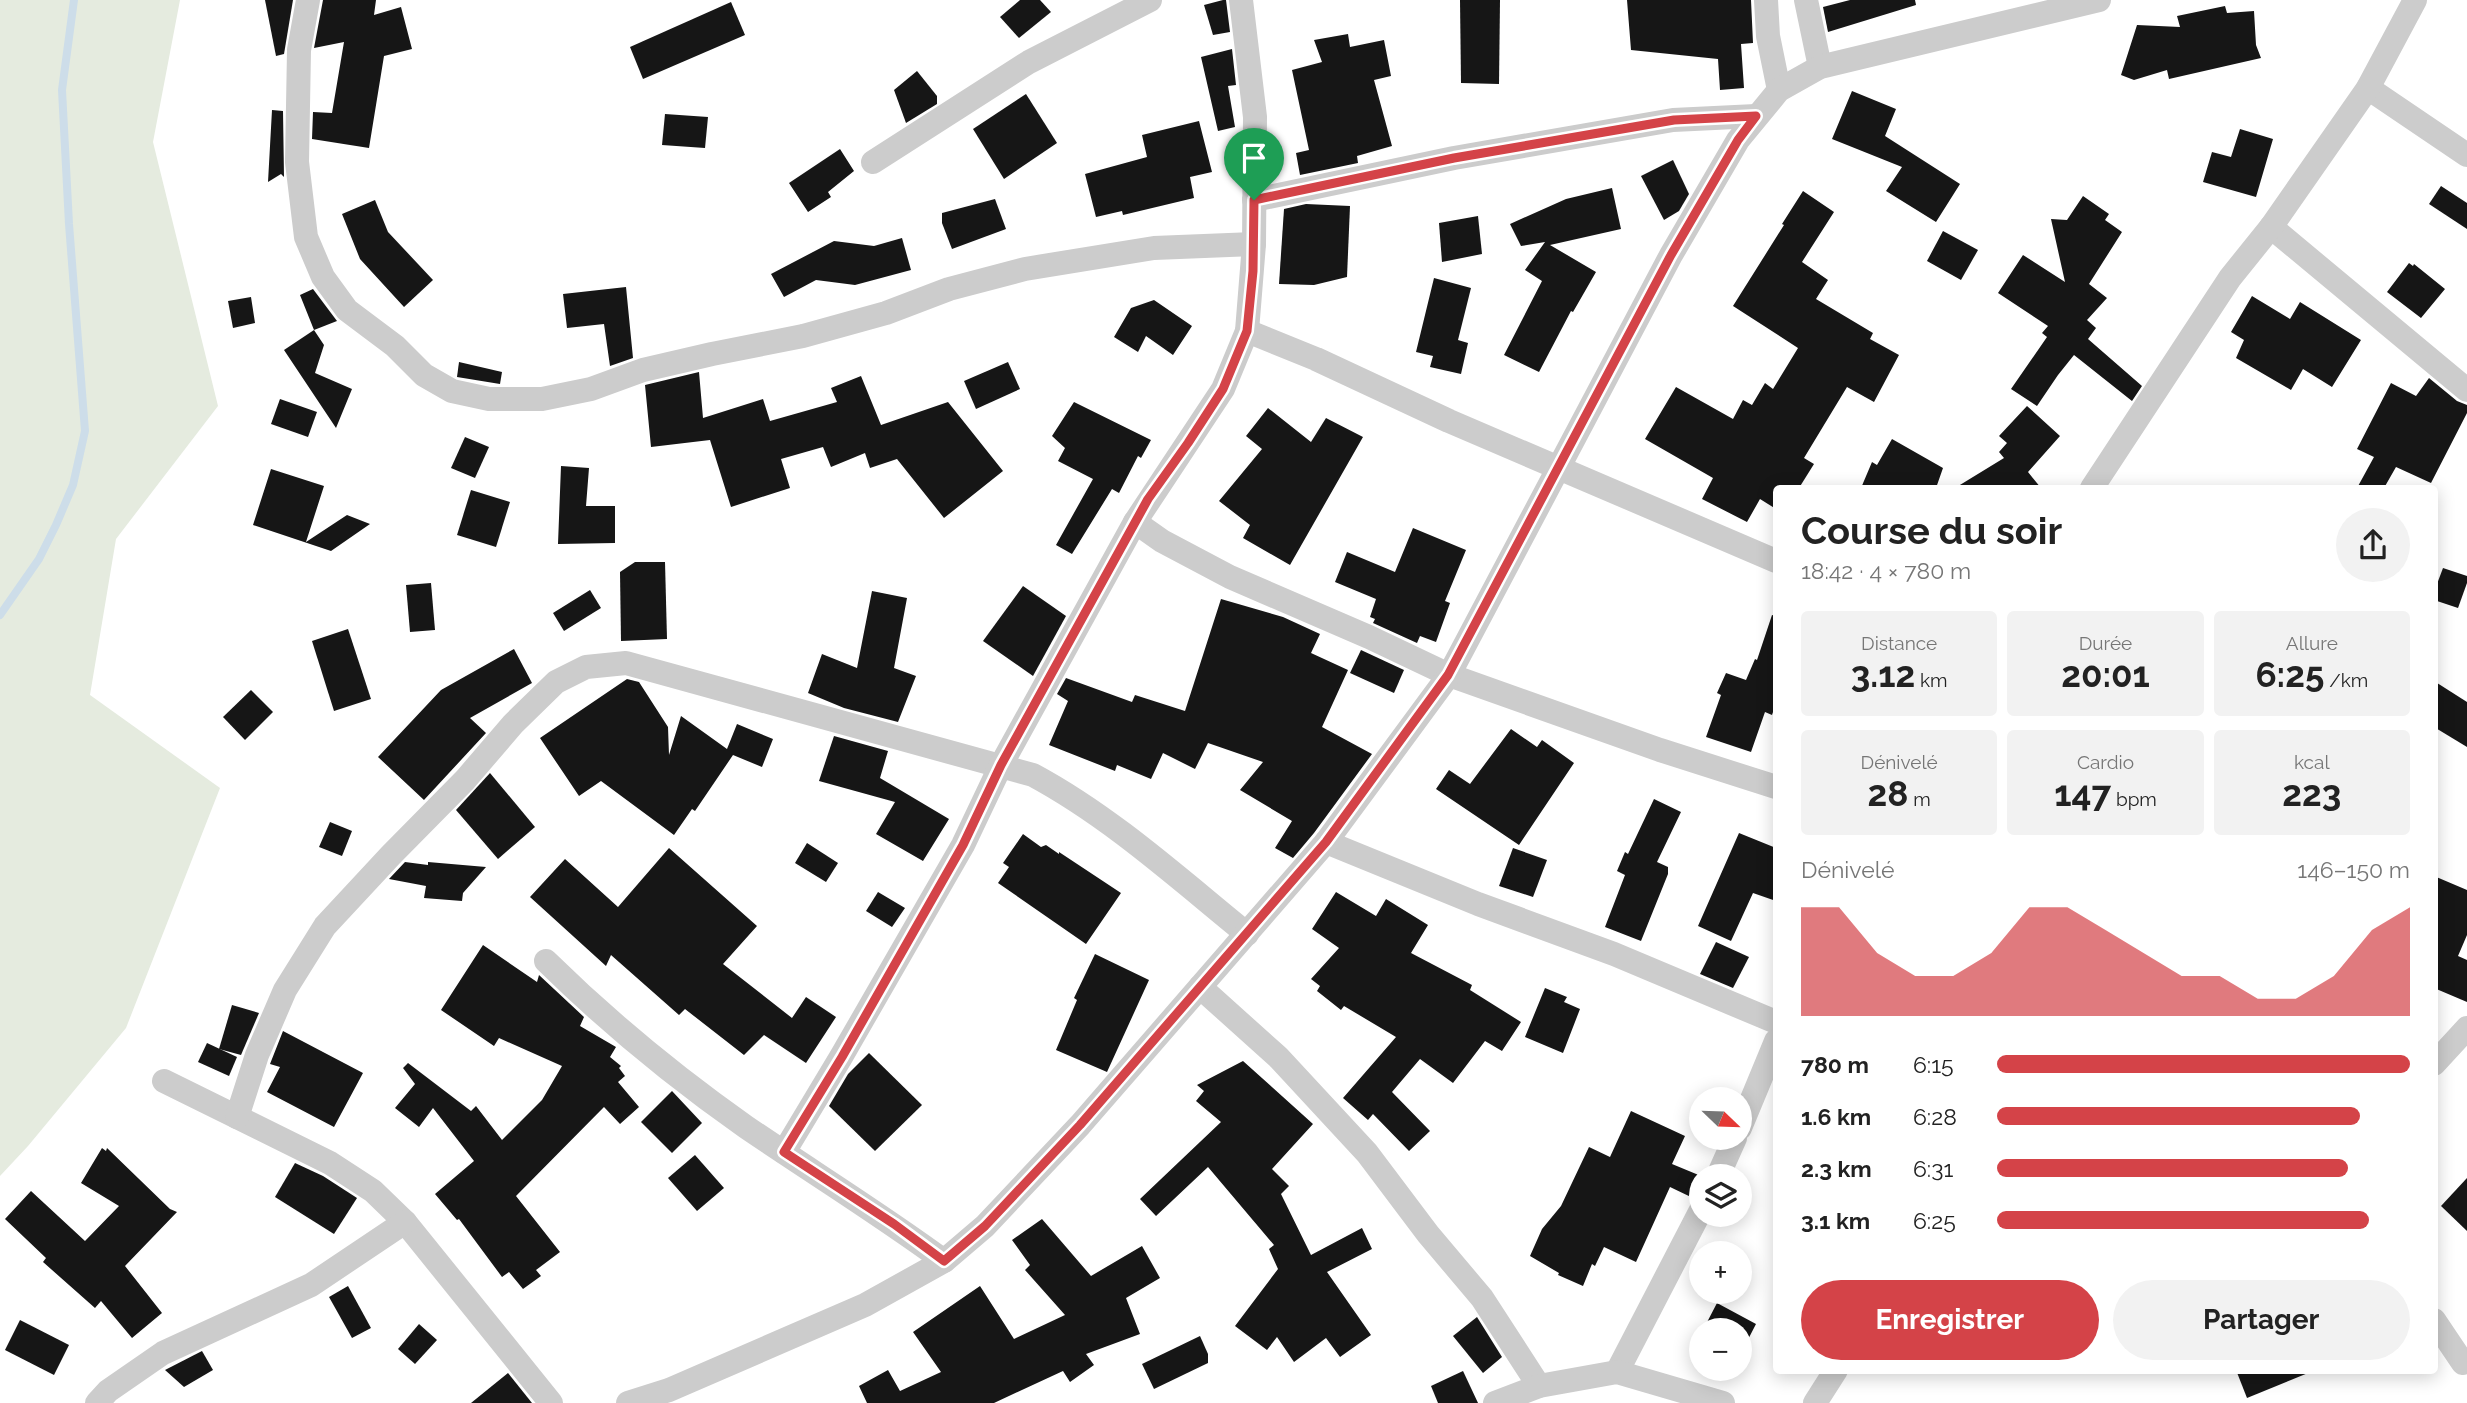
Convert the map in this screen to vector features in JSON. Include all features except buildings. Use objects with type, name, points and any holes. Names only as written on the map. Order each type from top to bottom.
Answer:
[{"type":"street","points":[[308,0],[299,50],[297,162],[306,237],[323,277],[347,310],[394,346],[424,375],[452,391],[489,399],[542,399],[592,389],[643,370],[815,333],[886,313],[949,289],[1025,269],[1154,248],[1254,244]]},
{"type":"street","points":[[873,162],[1029,62],[1150,0]]},
{"type":"street","points":[[784,1152],[842,1057],[963,845],[1001,765],[1135,522],[1223,389],[1247,331],[1254,244],[1255,117],[1241,0]]},
{"type":"street","points":[[1766,0],[1768,36],[1779,90]]},
{"type":"street","points":[[1806,0],[1820,67]]},
{"type":"street","points":[[628,1403],[669,1390],[864,1305],[944,1261],[985,1226],[1080,1125],[1326,842],[1448,675],[1671,255],[1738,140],[1779,90],[1820,67],[2099,0]]},
{"type":"street","points":[[2094,485],[2230,278],[2271,227],[2368,88],[2415,0]]},
{"type":"street","points":[[2368,88],[2467,155]]},
{"type":"street","points":[[1254,200],[1468,156],[1623,128],[1674,120],[1756,116]]},
{"type":"street","points":[[2271,227],[2467,390]]},
{"type":"street","points":[[1247,331],[1773,560]]},
{"type":"street","points":[[1135,522],[1163,541],[1230,577],[1369,637],[1448,675],[1660,750],[1773,786]]},
{"type":"street","points":[[237,1117],[257,1055],[285,990],[325,926],[465,780],[513,724],[556,682],[586,667],[626,663],[1033,775],[1068,794],[1156,859],[1247,934]]},
{"type":"street","points":[[1326,842],[1478,904],[1614,954],[1773,1021]]},
{"type":"street","points":[[546,961],[587,1002],[669,1070],[944,1261]]},
{"type":"street","points":[[1200,987],[1278,1057],[1367,1153],[1428,1234],[1482,1298],[1539,1386]]},
{"type":"street","points":[[2438,1060],[2467,1028]]},
{"type":"street","points":[[1752,1099],[1773,1048]]},
{"type":"street","points":[[164,1081],[330,1163],[373,1191],[405,1223],[551,1403]]},
{"type":"street","points":[[97,1403],[108,1391],[163,1353],[311,1285],[405,1223]]},
{"type":"street","points":[[1617,1372],[1692,1227]]},
{"type":"street","points":[[2438,1326],[2463,1363]]},
{"type":"street","points":[[1495,1403],[1539,1386],[1617,1372],[1723,1403]]},
{"type":"street","points":[[1815,1403],[1833,1374]]},
{"type":"shaded area","points":[[0,0],[180,0],[153,142],[218,406],[116,539],[90,695],[220,788],[126,1028],[0,1176]]},
{"type":"waterway","points":[[0,615],[39,559],[56,525],[73,485],[85,431],[62,90],[74,0]]},
{"type":"route","points":[[1756,116],[1738,140],[1671,255],[1479,622],[1448,675],[1326,842],[1080,1125],[985,1226],[944,1261],[894,1224],[784,1152],[842,1057],[963,845],[1001,765],[1148,499],[1223,389],[1247,331],[1253,271],[1254,200],[1548,141],[1674,120],[1756,116]]}]
